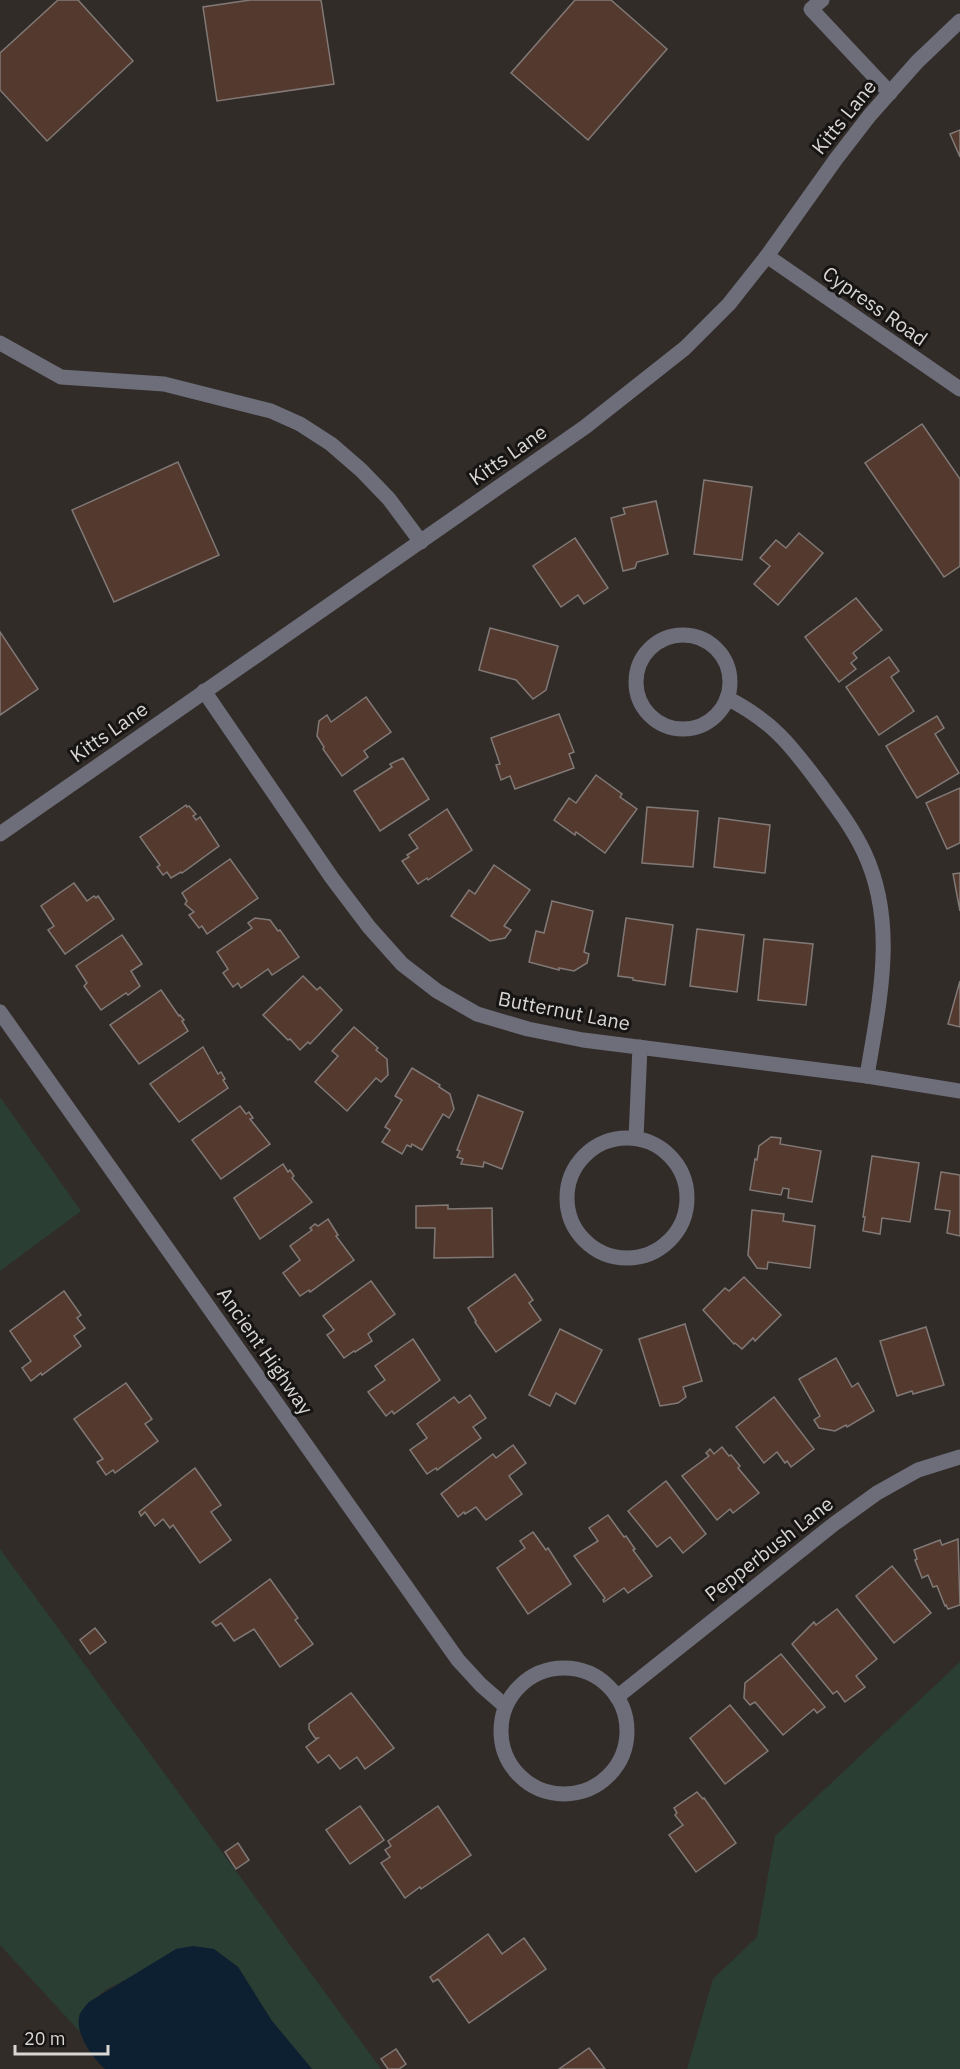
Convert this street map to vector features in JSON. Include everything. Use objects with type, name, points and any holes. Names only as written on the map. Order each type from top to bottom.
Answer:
[{"type":"street","points":[[822,0],[811,9],[890,93]]},
{"type":"street","name":"Kitts Lane","points":[[0,834],[585,427],[685,348],[729,304],[767,256],[836,159],[890,93],[917,62],[960,21]]},
{"type":"street","name":"Cypress Road","points":[[767,256],[960,389]]},
{"type":"street","points":[[0,343],[61,377],[164,384],[270,411],[300,424],[331,444],[361,470],[389,499],[421,542]]},
{"type":"street","points":[[675,636],[696,638],[714,647],[723,658],[730,684],[727,698],[712,719],[689,729],[676,729],[664,725],[644,709],[636,685],[637,672],[642,659],[662,640],[675,636]]},
{"type":"street","name":"Butternut Lane","points":[[204,691],[332,878],[369,927],[402,964],[438,991],[477,1014],[528,1029],[583,1040],[867,1076],[960,1091]]},
{"type":"street","points":[[727,698],[771,725],[792,746],[849,823],[865,853],[876,885],[882,914],[884,945],[883,973],[867,1076]]},
{"type":"street","name":"Ancient Highway","points":[[0,1012],[458,1660],[505,1706]]},
{"type":"street","points":[[636,1138],[640,1047]]},
{"type":"street","points":[[636,1138],[654,1144],[669,1155],[680,1171],[686,1189],[686,1208],[680,1226],[669,1241],[661,1247],[635,1258],[616,1258],[597,1250],[581,1237],[570,1219],[566,1199],[570,1178],[580,1160],[596,1147],[615,1139],[636,1138]]},
{"type":"street","name":"Pepperbush Lane","points":[[617,1697],[834,1524],[877,1493],[918,1470],[960,1457]]},
{"type":"street","points":[[568,1668],[587,1672],[604,1682],[617,1697],[625,1715],[627,1735],[623,1755],[613,1772],[598,1785],[579,1793],[559,1795],[540,1790],[522,1780],[509,1764],[501,1746],[500,1726],[505,1706],[516,1689],[530,1677],[549,1669],[568,1668]]},
{"type":"green space","points":[[0,1097],[81,1211],[0,1271]]},
{"type":"green space","points":[[0,1549],[381,2069],[312,2069],[272,2021],[238,1967],[214,1949],[127,1979],[105,1990],[79,2015],[80,2032],[0,1945]]},
{"type":"green space","points":[[960,1662],[960,2069],[687,2069],[713,1979],[757,1937],[775,1836]]},
{"type":"water","points":[[193,1946],[214,1949],[238,1967],[272,2021],[312,2069],[105,2069],[100,2064],[85,2044],[79,2028],[80,2014],[84,2008],[89,2002],[176,1949]]},
{"type":"building","points":[[58,0],[78,0],[133,61],[47,141],[0,90],[0,53]]},
{"type":"building","points":[[250,0],[321,0],[334,84],[217,101],[203,7]]},
{"type":"building","points":[[575,0],[611,0],[667,49],[588,140],[511,73]]},
{"type":"building","points":[[960,130],[960,157],[950,134]]},
{"type":"building","points":[[922,424],[960,479],[960,566],[944,577],[865,463]]},
{"type":"building","points":[[178,462],[219,555],[114,602],[72,510]]},
{"type":"building","points":[[704,480],[752,487],[742,560],[694,554]]},
{"type":"building","points":[[656,501],[668,554],[637,562],[635,568],[623,571],[611,518],[625,514],[623,508]]},
{"type":"building","points":[[799,533],[823,553],[778,605],[754,584],[770,566],[760,558],[776,540],[786,548]]},
{"type":"building","points":[[575,538],[608,588],[584,604],[578,595],[561,607],[533,566]]},
{"type":"building","points":[[856,598],[882,630],[853,653],[857,658],[851,663],[856,669],[839,682],[805,637]]},
{"type":"building","points":[[490,628],[558,646],[546,690],[533,699],[516,680],[479,670]]},
{"type":"building","points":[[0,632],[38,689],[0,715]]},
{"type":"building","points":[[889,657],[899,671],[891,677],[914,711],[879,735],[846,687]]},
{"type":"building","points":[[366,697],[391,732],[364,751],[368,757],[342,776],[323,749],[317,736],[319,721],[327,715],[331,722]]},
{"type":"building","points":[[559,714],[574,752],[569,754],[574,768],[515,789],[510,776],[501,780],[496,765],[500,764],[491,738]]},
{"type":"building","points":[[937,716],[944,728],[935,734],[959,773],[917,798],[886,746]]},
{"type":"building","points":[[403,758],[429,799],[380,831],[354,791],[392,767],[390,764]]},
{"type":"building","points":[[596,775],[622,794],[620,797],[637,809],[605,853],[576,832],[575,835],[554,820],[569,798],[576,803]]},
{"type":"building","points":[[960,788],[960,843],[947,849],[926,803]]},
{"type":"building","points":[[186,805],[196,814],[193,816],[196,820],[200,817],[219,846],[182,873],[171,878],[167,872],[163,875],[157,867],[160,865],[140,837]]},
{"type":"building","points":[[647,807],[698,811],[693,867],[642,863]]},
{"type":"building","points":[[447,809],[472,850],[428,880],[427,878],[418,884],[402,861],[418,848],[409,835]]},
{"type":"building","points":[[719,818],[770,825],[765,873],[714,867]]},
{"type":"building","points":[[230,859],[258,898],[207,934],[202,926],[199,928],[189,915],[194,912],[185,904],[187,901],[182,893]]},
{"type":"building","points":[[494,865],[530,890],[504,926],[511,930],[505,938],[490,941],[451,916],[469,890],[475,894]]},
{"type":"building","points":[[960,873],[960,911],[953,874]]},
{"type":"building","points":[[74,883],[87,901],[98,896],[114,919],[65,954],[48,930],[54,926],[41,906]]},
{"type":"building","points":[[552,901],[593,911],[584,952],[589,954],[587,963],[574,971],[559,968],[559,970],[529,962],[536,931],[544,933]]},
{"type":"building","points":[[255,918],[270,920],[299,957],[272,975],[268,969],[241,988],[238,983],[233,987],[223,973],[228,969],[217,952],[252,928],[248,923]]},
{"type":"building","points":[[626,918],[673,925],[665,985],[618,976]]},
{"type":"building","points":[[697,929],[744,935],[737,992],[690,986]]},
{"type":"building","points":[[122,935],[142,964],[131,971],[140,986],[101,1010],[84,986],[87,983],[76,966]]},
{"type":"building","points":[[764,939],[813,944],[806,1005],[758,1000]]},
{"type":"building","points":[[303,976],[317,990],[320,987],[342,1010],[310,1044],[308,1042],[300,1050],[263,1015]]},
{"type":"building","points":[[960,981],[960,1027],[948,1024]]},
{"type":"building","points":[[161,990],[184,1020],[182,1021],[188,1031],[139,1064],[110,1025]]},
{"type":"building","points":[[354,1027],[387,1059],[388,1075],[381,1082],[376,1078],[347,1111],[315,1082],[338,1056],[332,1051]]},
{"type":"building","points":[[203,1047],[218,1074],[221,1072],[228,1088],[179,1122],[150,1084]]},
{"type":"building","points":[[412,1068],[450,1094],[454,1109],[449,1118],[443,1114],[422,1150],[412,1144],[411,1147],[407,1145],[402,1154],[382,1142],[390,1130],[385,1127],[402,1100],[395,1096]]},
{"type":"building","points":[[478,1095],[523,1112],[502,1169],[484,1162],[483,1167],[461,1164],[463,1159],[457,1157],[460,1151],[457,1150]]},
{"type":"building","points":[[240,1106],[246,1114],[249,1112],[253,1118],[250,1119],[270,1144],[221,1179],[192,1140]]},
{"type":"building","points":[[771,1137],[781,1138],[780,1144],[821,1151],[812,1202],[788,1198],[789,1189],[783,1188],[781,1195],[750,1190],[759,1146]]},
{"type":"building","points":[[872,1156],[919,1163],[910,1222],[882,1218],[880,1234],[863,1231]]},
{"type":"building","points":[[283,1164],[288,1172],[290,1170],[294,1176],[292,1178],[312,1202],[260,1239],[234,1198]]},
{"type":"building","points":[[941,1172],[960,1175],[960,1236],[947,1233],[950,1211],[935,1209]]},
{"type":"building","points":[[448,1205],[448,1209],[492,1208],[493,1257],[434,1258],[435,1228],[416,1228],[416,1206]]},
{"type":"building","points":[[752,1210],[784,1214],[783,1221],[815,1226],[810,1268],[768,1262],[767,1269],[757,1268],[748,1255]]},
{"type":"building","points":[[328,1219],[338,1235],[336,1236],[354,1260],[310,1292],[309,1290],[300,1296],[283,1273],[300,1260],[290,1246],[312,1230],[310,1228],[315,1224],[318,1226]]},
{"type":"building","points":[[515,1274],[533,1300],[529,1303],[541,1320],[496,1352],[468,1308]]},
{"type":"building","points":[[744,1277],[781,1315],[755,1341],[753,1338],[742,1349],[734,1344],[703,1310],[725,1288],[729,1291]]},
{"type":"building","points":[[371,1281],[395,1314],[368,1334],[372,1341],[344,1358],[327,1335],[334,1330],[323,1316]]},
{"type":"building","points":[[64,1291],[81,1315],[77,1318],[85,1328],[74,1336],[81,1346],[31,1381],[22,1368],[31,1361],[10,1331]]},
{"type":"building","points":[[685,1324],[702,1381],[683,1387],[686,1397],[678,1403],[660,1406],[639,1339]]},
{"type":"building","points":[[926,1327],[944,1385],[897,1396],[880,1341]]},
{"type":"building","points":[[560,1329],[602,1350],[575,1404],[556,1393],[550,1406],[529,1395]]},
{"type":"building","points":[[413,1339],[440,1380],[394,1414],[392,1411],[386,1416],[368,1392],[385,1380],[375,1366]]},
{"type":"building","points":[[836,1358],[852,1387],[858,1383],[874,1411],[847,1427],[846,1425],[835,1431],[819,1428],[814,1420],[820,1416],[799,1379]]},
{"type":"building","points":[[126,1383],[152,1419],[145,1424],[158,1441],[115,1473],[113,1470],[106,1475],[97,1462],[103,1459],[74,1419]]},
{"type":"building","points":[[470,1395],[486,1418],[473,1427],[481,1438],[437,1470],[436,1468],[427,1474],[410,1450],[427,1438],[417,1424],[454,1397],[459,1403]]},
{"type":"building","points":[[774,1397],[814,1449],[791,1467],[777,1452],[764,1463],[736,1427]]},
{"type":"building","points":[[513,1445],[526,1463],[509,1476],[522,1494],[486,1520],[476,1507],[458,1517],[441,1494],[493,1454],[496,1458]]},
{"type":"building","points":[[722,1447],[740,1466],[738,1468],[759,1493],[733,1513],[730,1509],[717,1520],[682,1476],[709,1456],[706,1453],[710,1449],[714,1454]]},
{"type":"building","points":[[195,1468],[221,1505],[211,1512],[231,1540],[200,1563],[173,1525],[170,1528],[163,1519],[155,1526],[145,1512],[141,1516],[139,1512]]},
{"type":"building","points":[[666,1481],[706,1534],[683,1553],[670,1537],[657,1547],[628,1511]]},
{"type":"building","points":[[608,1515],[624,1537],[626,1536],[652,1576],[628,1593],[624,1588],[604,1602],[605,1598],[574,1556],[598,1541],[589,1528]]},
{"type":"building","points":[[533,1532],[546,1550],[548,1548],[571,1584],[528,1614],[497,1568],[525,1548],[520,1541]]},
{"type":"building","points":[[958,1539],[960,1605],[948,1609],[937,1586],[933,1587],[928,1575],[922,1578],[914,1550],[940,1540],[942,1545]]},
{"type":"building","points":[[892,1566],[931,1613],[894,1643],[856,1596]]},
{"type":"building","points":[[270,1579],[298,1618],[295,1620],[313,1644],[280,1667],[254,1629],[234,1641],[221,1623],[216,1626],[212,1622]]},
{"type":"building","points":[[837,1609],[877,1659],[856,1676],[865,1687],[845,1702],[837,1691],[833,1694],[792,1644],[814,1622],[816,1625]]},
{"type":"building","points":[[95,1628],[106,1642],[90,1654],[80,1640]]},
{"type":"building","points":[[781,1654],[825,1707],[817,1713],[814,1709],[783,1735],[755,1702],[750,1705],[744,1698],[745,1683]]},
{"type":"building","points":[[351,1693],[394,1748],[365,1769],[357,1757],[340,1769],[329,1755],[318,1763],[306,1747],[318,1738],[315,1738],[309,1729],[309,1724]]},
{"type":"building","points":[[730,1705],[768,1751],[725,1784],[690,1738]]},
{"type":"building","points":[[697,1792],[704,1798],[736,1843],[696,1872],[669,1835],[683,1825],[675,1815],[677,1813],[674,1808]]},
{"type":"building","points":[[360,1806],[384,1840],[350,1864],[326,1830]]},
{"type":"building","points":[[438,1806],[471,1855],[405,1898],[381,1863],[390,1857],[385,1850],[391,1846],[388,1841]]},
{"type":"building","points":[[238,1843],[249,1860],[236,1869],[225,1852]]},
{"type":"building","points":[[488,1934],[502,1954],[524,1938],[546,1969],[469,2023],[438,1979],[433,1982],[430,1977]]},
{"type":"building","points":[[589,2048],[605,2069],[559,2069]]},
{"type":"building","points":[[396,2049],[406,2064],[399,2069],[388,2069],[381,2059]]}]
